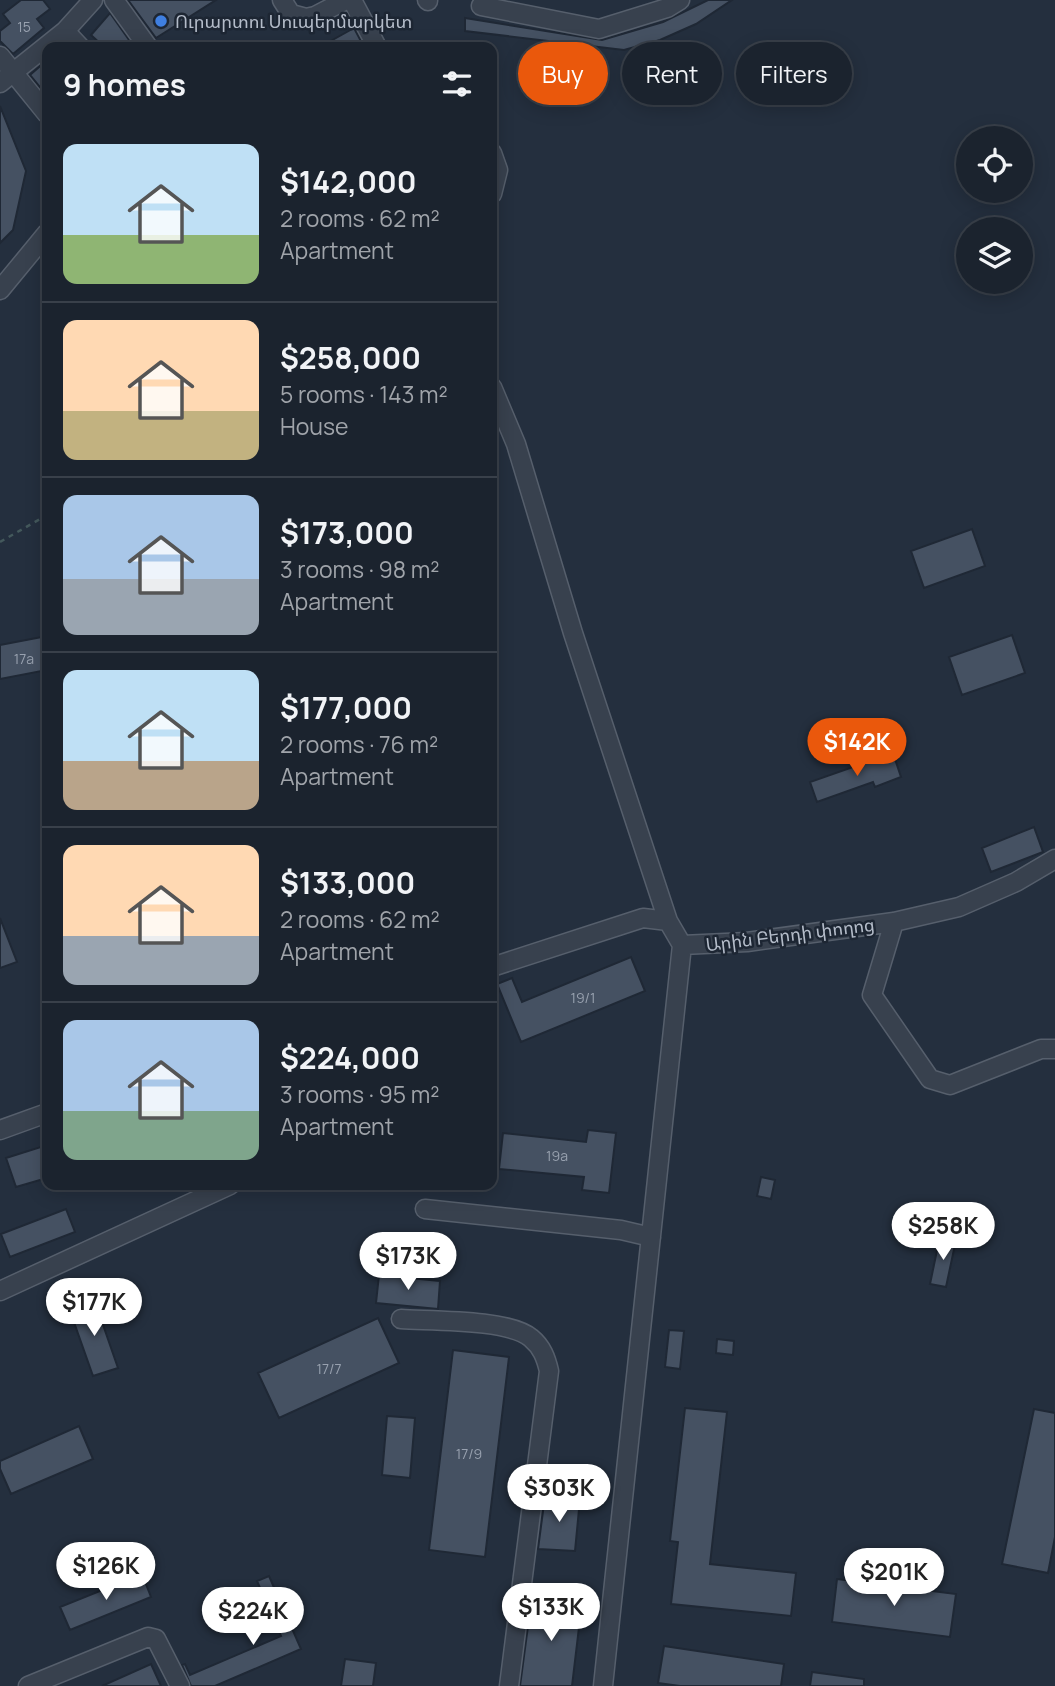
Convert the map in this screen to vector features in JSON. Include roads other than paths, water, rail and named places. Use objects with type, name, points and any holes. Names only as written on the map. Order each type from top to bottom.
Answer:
[{"type":"street","points":[[51,42],[93,0]]},
{"type":"street","points":[[114,0],[144,42]]},
{"type":"street","points":[[282,0],[291,14],[306,18],[346,0]]},
{"type":"street","points":[[352,0],[374,42]]},
{"type":"street","points":[[481,6],[599,29],[667,8],[680,0]]},
{"type":"street","points":[[65,31],[75,42]]},
{"type":"street","points":[[7,78],[42,50]]},
{"type":"street","points":[[0,56],[7,78],[42,110]]},
{"type":"street","points":[[0,290],[42,239]]},
{"type":"street","name":"Արին Բերդի փողոց","points":[[497,399],[516,444],[573,633],[668,920],[682,945],[747,942],[894,922],[959,907],[1016,882],[1055,859]]},
{"type":"street","points":[[497,965],[643,918],[668,920]]},
{"type":"street","points":[[894,922],[872,995],[930,1079],[950,1085],[1041,1049],[1055,1049]]},
{"type":"street","points":[[603,1686],[682,945]]},
{"type":"street","points":[[0,1130],[42,1115]]},
{"type":"street","points":[[0,1291],[219,1190]]},
{"type":"street","points":[[425,1209],[621,1230],[651,1237]]},
{"type":"street","points":[[401,1319],[504,1328],[530,1336],[545,1354],[549,1371],[509,1686]]},
{"type":"street","points":[[28,1686],[148,1637],[156,1639],[180,1686]]},
{"type":"place","name":"Ուրարտու Սուպերմարկետ","points":[[161,21]]}]
